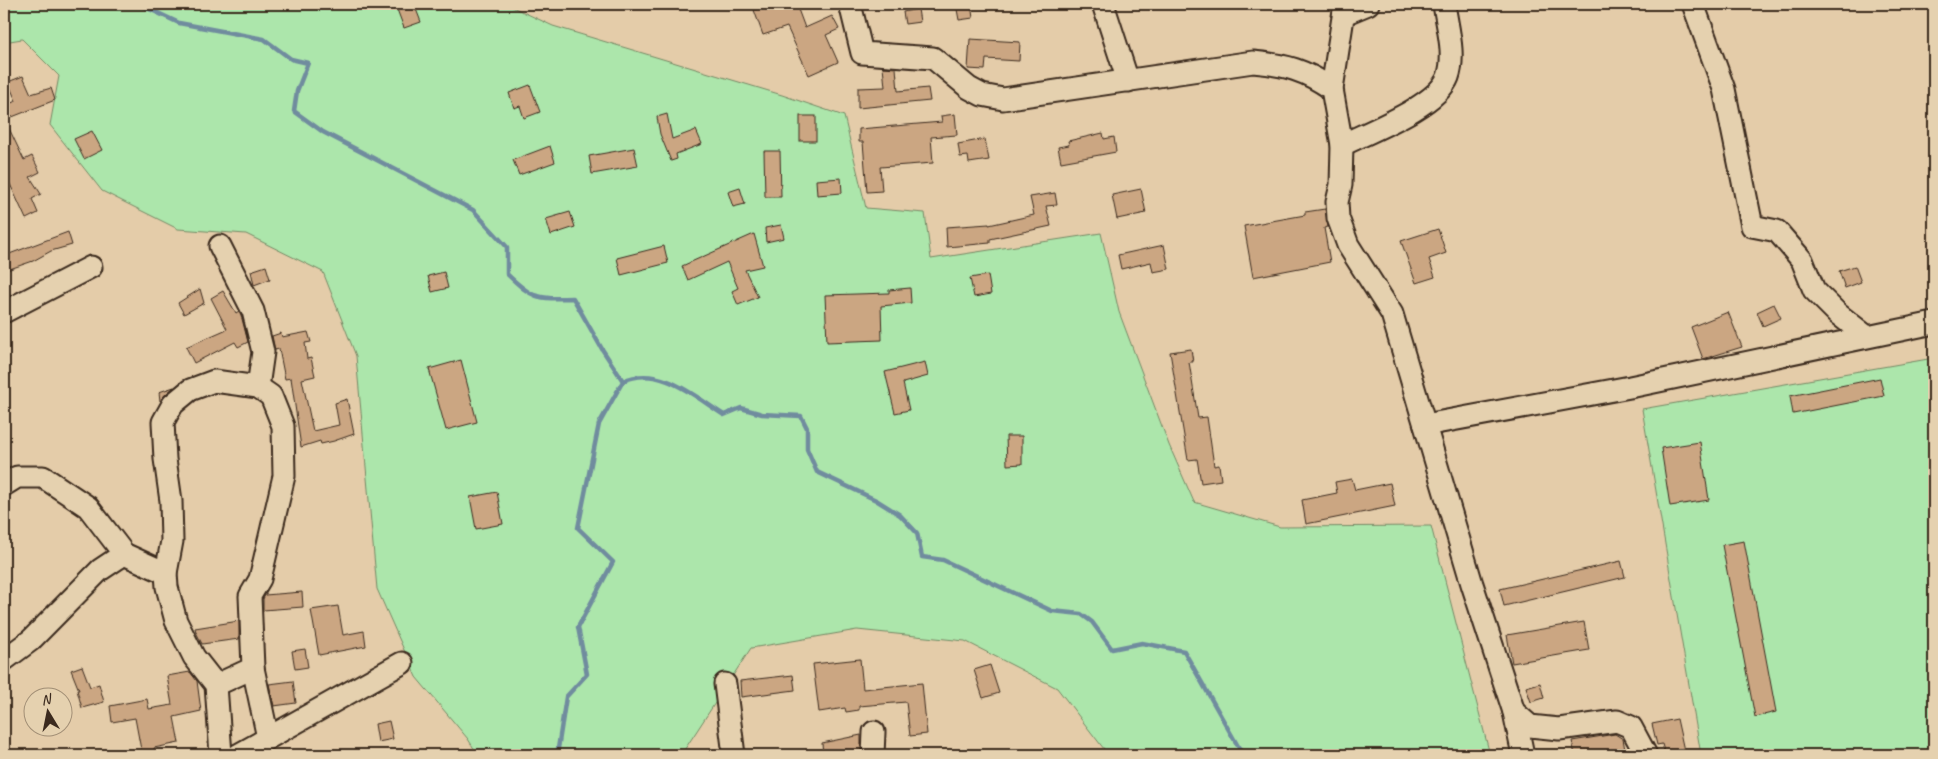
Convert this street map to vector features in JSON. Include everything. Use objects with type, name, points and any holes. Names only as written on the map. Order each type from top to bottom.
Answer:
[{"type":"street","points":[[850,4],[862,53],[933,58],[969,88],[982,95],[1003,99],[1253,62],[1283,64],[1313,76],[1332,89]]},
{"type":"street","points":[[1103,4],[1128,80]]},
{"type":"street","points":[[1368,4],[1344,9],[1332,89],[1342,144],[1341,185],[1337,202],[1338,218],[1348,245],[1392,314],[1472,584],[1514,712],[1522,755]]},
{"type":"street","points":[[1342,144],[1410,113],[1437,92],[1448,78],[1451,49],[1444,4]]},
{"type":"street","points":[[1694,4],[1724,89],[1752,226],[1778,231],[1802,260],[1814,290],[1838,314],[1866,336]]},
{"type":"street","points":[[220,246],[253,311],[263,352],[258,387]]},
{"type":"street","points":[[4,312],[91,267]]},
{"type":"street","points":[[1425,425],[1630,387],[1934,323]]},
{"type":"street","points":[[221,755],[216,685],[194,657],[176,621],[167,587],[166,573],[172,541],[171,501],[165,460],[164,422],[173,404],[200,384],[214,381],[258,387],[271,396],[283,426],[284,476],[260,579],[250,596],[253,668],[268,738]]},
{"type":"street","points":[[4,485],[17,477],[43,477],[88,507],[124,554],[166,573]]},
{"type":"street","points":[[4,660],[31,640],[100,570],[124,554]]},
{"type":"street","points":[[238,755],[402,663]]},
{"type":"street","points":[[216,685],[253,668]]},
{"type":"street","points":[[725,684],[734,755]]},
{"type":"street","points":[[1514,712],[1530,726],[1559,729],[1617,720],[1631,727],[1646,755]]},
{"type":"street","points":[[873,755],[874,732]]},
{"type":"green space","points":[[4,4],[506,4],[553,26],[782,95],[844,116],[866,208],[925,213],[931,259],[1101,233],[1119,312],[1169,445],[1194,502],[1280,527],[1431,526],[1490,755],[1105,755],[1104,749],[1057,688],[965,641],[857,630],[751,648],[681,755],[478,755],[468,739],[416,677],[377,589],[356,356],[323,272],[246,234],[178,229],[102,191],[50,125],[59,76],[22,39],[4,42]]},
{"type":"green space","points":[[1934,358],[1934,755],[1701,755],[1642,409]]},
{"type":"building","points":[[395,4],[414,4],[421,22],[404,28]]},
{"type":"building","points":[[771,4],[796,4],[805,28],[832,16],[839,29],[826,35],[838,62],[809,75],[787,27],[763,35],[754,10]]},
{"type":"building","points":[[956,4],[971,4],[973,18],[959,20]]},
{"type":"building","points":[[918,9],[920,22],[905,24],[903,12]]},
{"type":"building","points":[[970,39],[1020,42],[1019,61],[986,59],[985,70],[968,69]]},
{"type":"building","points":[[883,67],[896,68],[898,91],[928,88],[930,101],[858,108],[858,88],[885,87]]},
{"type":"building","points":[[23,76],[31,94],[51,88],[55,100],[7,119],[4,106],[16,101],[8,82]]},
{"type":"building","points":[[530,85],[540,112],[524,118],[520,106],[514,108],[509,93]]},
{"type":"building","points":[[667,114],[672,139],[696,130],[702,144],[676,154],[677,159],[671,161],[660,134],[657,117]]},
{"type":"building","points":[[955,114],[957,135],[931,137],[933,163],[880,167],[882,191],[867,192],[863,142],[859,142],[859,129],[942,122],[941,116]]},
{"type":"building","points":[[800,116],[816,116],[816,141],[800,141]]},
{"type":"building","points":[[4,118],[24,160],[32,156],[40,172],[30,177],[41,194],[32,199],[38,213],[26,219],[4,171]]},
{"type":"building","points":[[92,131],[102,150],[84,159],[74,139]]},
{"type":"building","points":[[1103,133],[1104,139],[1114,137],[1116,152],[1061,162],[1058,147],[1069,145],[1068,141]]},
{"type":"building","points":[[985,139],[989,160],[969,163],[968,156],[960,157],[958,144]]},
{"type":"building","points":[[550,146],[555,162],[519,175],[513,160]]},
{"type":"building","points":[[634,148],[638,166],[592,174],[589,156]]},
{"type":"building","points":[[764,151],[780,151],[781,197],[765,197]]},
{"type":"building","points":[[841,178],[842,193],[817,195],[816,180]]},
{"type":"building","points":[[740,188],[745,204],[733,207],[728,192]]},
{"type":"building","points":[[1141,189],[1146,213],[1117,219],[1112,195]]},
{"type":"building","points":[[1055,193],[1057,205],[1046,206],[1051,226],[990,239],[990,243],[947,247],[946,227],[989,225],[1034,215],[1030,197]]},
{"type":"building","points":[[1325,209],[1328,227],[1324,228],[1330,262],[1253,277],[1244,226],[1305,215],[1305,212]]},
{"type":"building","points":[[570,212],[575,227],[551,235],[546,219]]},
{"type":"building","points":[[781,225],[784,238],[766,242],[765,228]]},
{"type":"building","points":[[1438,229],[1446,253],[1429,259],[1435,277],[1416,283],[1401,241]]},
{"type":"building","points":[[68,232],[72,245],[51,251],[33,261],[4,271],[4,256]]},
{"type":"building","points":[[754,234],[763,266],[745,270],[758,297],[738,305],[732,291],[738,288],[727,262],[688,280],[682,266]]},
{"type":"building","points":[[1164,245],[1169,269],[1153,272],[1151,262],[1121,269],[1118,255]]},
{"type":"building","points":[[664,246],[668,263],[621,275],[617,258]]},
{"type":"building","points":[[266,266],[270,279],[254,285],[251,271]]},
{"type":"building","points":[[1855,266],[1861,282],[1845,288],[1839,271]]},
{"type":"building","points":[[444,272],[448,288],[432,292],[428,276]]},
{"type":"building","points":[[988,275],[991,294],[974,297],[970,278]]},
{"type":"building","points":[[910,288],[911,303],[881,306],[882,340],[827,342],[825,295],[889,293],[889,290]]},
{"type":"building","points":[[200,289],[204,303],[184,314],[178,303]]},
{"type":"building","points":[[223,291],[236,313],[239,311],[241,315],[248,342],[238,347],[235,342],[194,363],[186,347],[227,329],[211,298]]},
{"type":"building","points":[[1774,304],[1781,318],[1763,326],[1757,312]]},
{"type":"building","points":[[1728,312],[1742,347],[1703,359],[1691,327]]},
{"type":"building","points":[[308,332],[311,342],[305,343],[307,359],[311,358],[315,376],[302,379],[313,431],[339,425],[335,403],[347,399],[354,434],[334,441],[321,444],[320,441],[301,447],[291,378],[285,379],[279,349],[275,350],[272,336],[281,333],[282,337]]},
{"type":"building","points":[[1191,349],[1193,362],[1189,362],[1198,418],[1207,417],[1214,466],[1219,465],[1221,480],[1201,483],[1197,459],[1188,460],[1170,352]]},
{"type":"building","points":[[461,360],[477,422],[446,430],[429,369]]},
{"type":"building","points":[[925,362],[928,376],[903,383],[909,410],[895,413],[885,372]]},
{"type":"building","points":[[1880,378],[1884,396],[1793,414],[1790,396]]},
{"type":"building","points":[[174,387],[165,395],[160,401],[159,392]]},
{"type":"building","points":[[1006,436],[1022,436],[1022,464],[1007,465]]},
{"type":"building","points":[[1700,442],[1709,500],[1670,506],[1661,448]]},
{"type":"building","points":[[1352,479],[1355,490],[1390,483],[1395,506],[1306,524],[1302,500],[1337,493],[1335,482]]},
{"type":"building","points":[[497,492],[503,524],[476,529],[470,497]]},
{"type":"building","points":[[1744,541],[1776,712],[1755,717],[1722,545]]},
{"type":"building","points":[[1621,561],[1625,577],[1504,606],[1500,589]]},
{"type":"building","points":[[302,592],[303,607],[263,610],[265,595]]},
{"type":"building","points":[[338,606],[343,635],[364,631],[366,646],[319,655],[311,610]]},
{"type":"building","points":[[239,621],[239,639],[202,644],[195,628]]},
{"type":"building","points":[[1584,622],[1589,650],[1512,663],[1507,635]]},
{"type":"building","points":[[305,649],[308,667],[295,669],[292,651]]},
{"type":"building","points":[[860,659],[863,689],[922,683],[927,734],[910,736],[906,702],[859,706],[859,710],[846,712],[845,708],[819,712],[813,664]]},
{"type":"building","points":[[990,665],[999,693],[983,698],[974,670]]},
{"type":"building","points":[[82,666],[90,687],[99,684],[104,702],[82,708],[77,690],[79,690],[71,670]]},
{"type":"building","points":[[190,672],[197,681],[201,711],[174,717],[179,743],[154,748],[155,755],[142,755],[135,718],[112,722],[110,706],[147,699],[149,709],[172,705],[167,676]]},
{"type":"building","points":[[793,675],[795,690],[741,697],[740,681]]},
{"type":"building","points":[[293,681],[296,703],[274,706],[269,684]]},
{"type":"building","points":[[1540,683],[1544,698],[1531,702],[1526,687]]},
{"type":"building","points":[[1677,719],[1685,755],[1665,755],[1662,744],[1657,745],[1652,724]]},
{"type":"building","points":[[389,721],[393,739],[378,742],[375,724]]},
{"type":"building","points":[[1615,734],[1623,739],[1626,755],[1575,755],[1572,741]]},
{"type":"building","points":[[861,735],[861,752],[823,755],[822,743]]},
{"type":"waterway","points":[[139,4],[179,23],[264,39],[291,59],[308,63],[297,91],[294,111],[323,132],[473,210],[507,247],[507,274],[516,282],[536,296],[573,298],[623,381],[599,424],[578,528],[613,562],[578,627],[587,674],[566,697],[557,755]]},
{"type":"waterway","points":[[623,381],[636,377],[650,376],[663,379],[688,391],[724,415],[741,408],[762,414],[801,416],[807,428],[807,449],[817,472],[876,500],[900,515],[917,533],[922,557],[943,560],[1052,611],[1081,614],[1092,622],[1112,649],[1142,643],[1184,651],[1243,755]]}]
